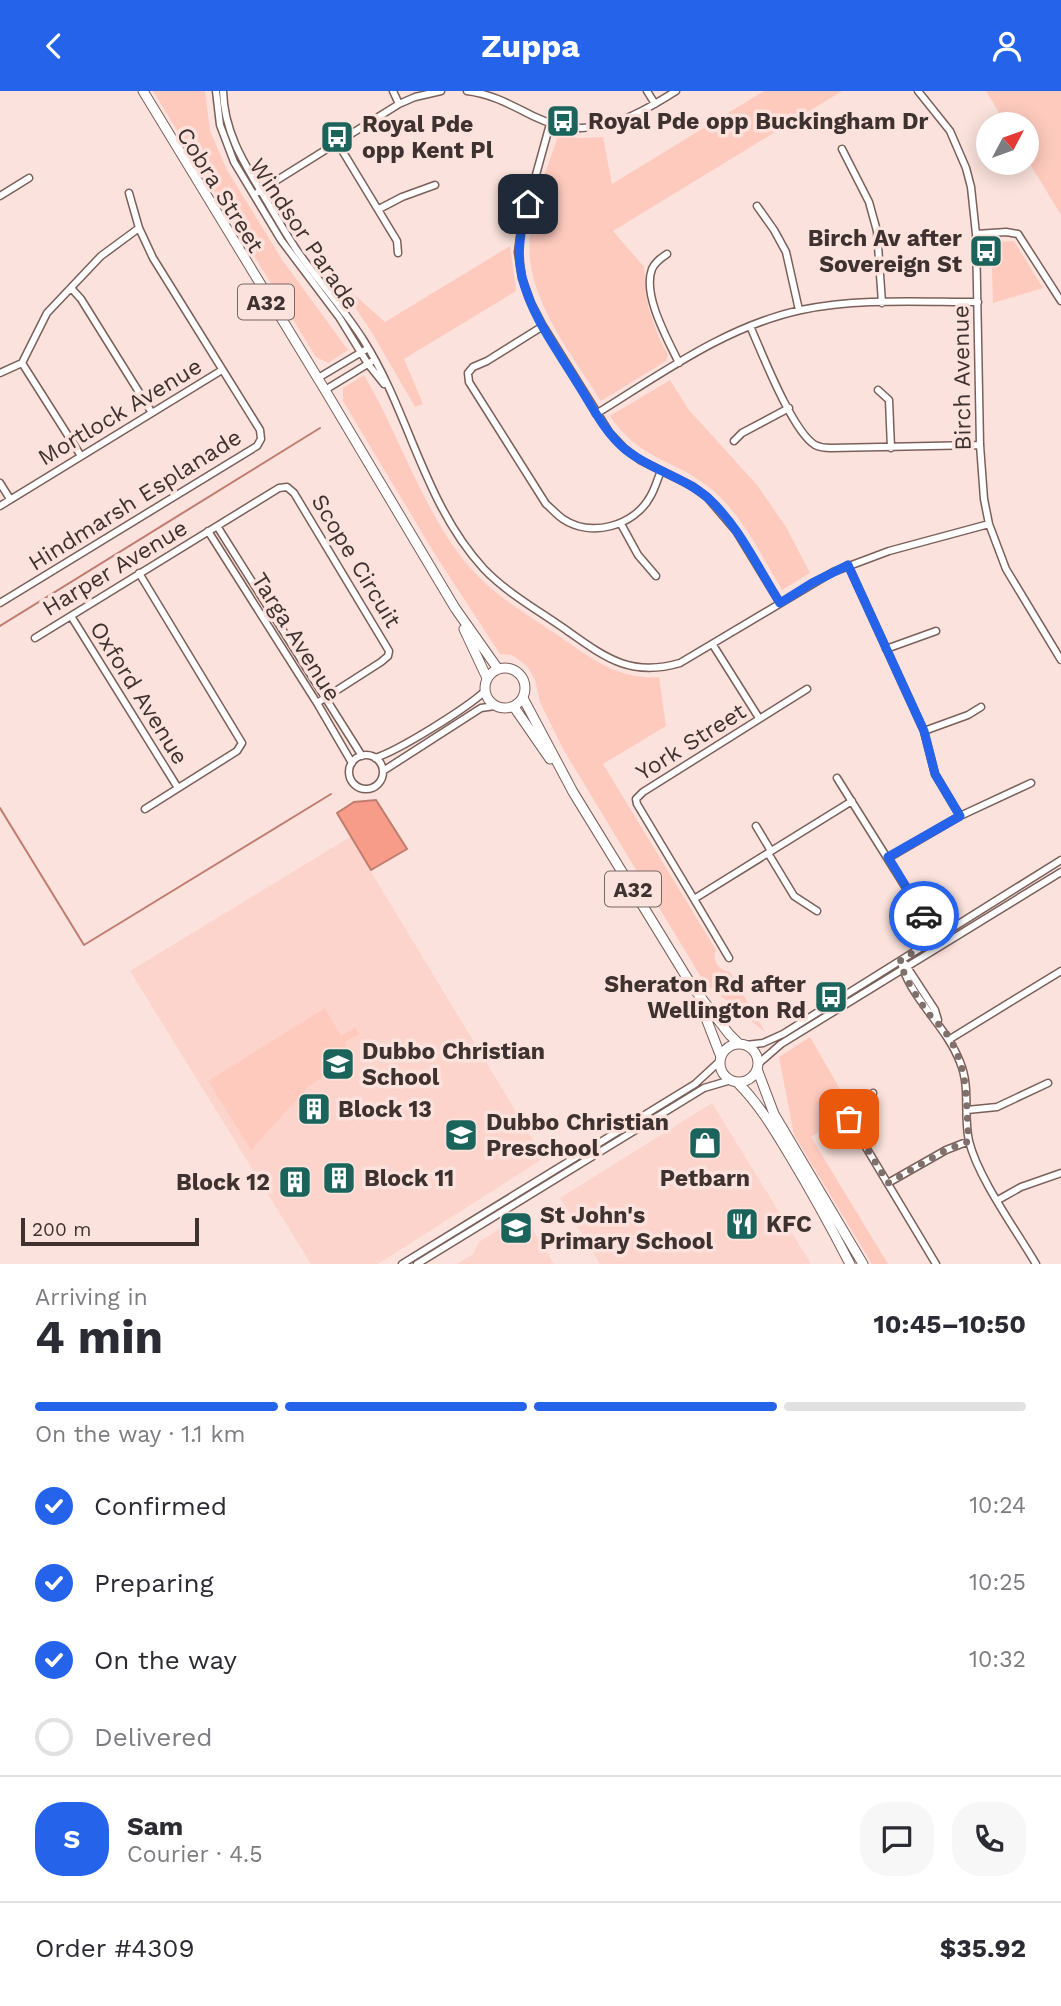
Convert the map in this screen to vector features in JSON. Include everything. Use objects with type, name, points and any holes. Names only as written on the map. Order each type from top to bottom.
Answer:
[{"type":"highway","name":"Cobra Street","points":[[136,91],[297,355],[318,378]]},
{"type":"highway","name":"Cobra Street","points":[[143,91],[455,608],[498,669]]},
{"type":"highway","name":"Cobra Street","points":[[455,608],[487,677]]},
{"type":"highway","points":[[498,669],[487,677],[486,697],[495,706],[508,709],[523,698]]},
{"type":"highway","name":"A32","points":[[498,669],[512,669],[522,678],[525,691],[523,698],[573,792]]},
{"type":"highway","name":"A32","points":[[514,707],[573,792],[692,985],[729,1034],[755,1052],[774,1114],[863,1264]]},
{"type":"highway","name":"A32","points":[[692,985],[720,1059],[722,1072],[756,1102],[768,1119],[850,1264]]},
{"type":"highway","points":[[720,1059],[726,1049],[743,1044]]},
{"type":"highway","points":[[734,1081],[749,1079],[758,1066]]},
{"type":"street","name":"Windsor Parade","points":[[216,91],[217,114],[223,138],[234,162],[343,309],[376,359],[424,473],[446,515],[473,556],[502,585],[600,653],[631,667],[664,667],[692,657],[812,583],[848,565],[989,524]]},
{"type":"street","name":"Windsor Parade","points":[[223,91],[230,136],[291,255],[339,317],[368,364],[392,394]]},
{"type":"street","points":[[393,91],[399,104]]},
{"type":"street","points":[[257,193],[399,104],[441,91]]},
{"type":"street","points":[[467,91],[490,95],[550,124],[580,128],[626,120],[676,91]]},
{"type":"street","points":[[647,91],[655,104]]},
{"type":"street","name":"Birch Avenue","points":[[918,91],[939,115],[959,148],[971,187],[976,234],[980,445],[984,499],[989,524],[1006,569],[1061,660]]},
{"type":"street","points":[[550,124],[521,229],[518,252],[522,278],[543,326],[609,432],[624,448],[707,497],[721,512],[780,603]]},
{"type":"street","points":[[337,142],[397,241],[398,253]]},
{"type":"street","points":[[842,149],[869,202],[877,231],[882,303]]},
{"type":"street","points":[[0,196],[29,178]]},
{"type":"street","points":[[379,209],[435,185]]},
{"type":"street","name":"Hindmarsh Esplanade","points":[[0,603],[257,446],[261,439],[260,430],[153,258],[139,227],[129,193]]},
{"type":"street","points":[[757,206],[786,252],[799,310]]},
{"type":"street","points":[[0,373],[22,363],[47,313],[101,256],[139,227]]},
{"type":"street","points":[[976,234],[1018,234],[1061,301]]},
{"type":"street","points":[[667,254],[657,261],[651,271],[651,286],[657,315],[679,363]]},
{"type":"street","points":[[71,288],[81,299],[152,413]]},
{"type":"street","points":[[596,414],[710,345],[750,326],[799,310],[882,303],[978,302]]},
{"type":"street","points":[[543,326],[473,367],[468,373],[469,382],[547,504],[563,520],[579,526],[607,528],[621,524],[649,499],[660,471]]},
{"type":"street","points":[[750,326],[789,408],[816,446],[980,445]]},
{"type":"street","points":[[318,378],[369,348]]},
{"type":"street","points":[[325,390],[376,359]]},
{"type":"street","points":[[22,363],[81,456]]},
{"type":"street","name":"Mortlock Avenue","points":[[0,506],[222,370]]},
{"type":"street","points":[[878,390],[889,400],[891,447]]},
{"type":"street","points":[[734,441],[741,433],[789,408]]},
{"type":"street","points":[[0,483],[10,499]]},
{"type":"street","name":"Scope Circuit","points":[[213,529],[279,488],[287,487],[294,493],[389,651],[388,656],[381,662],[317,703]]},
{"type":"street","points":[[621,524],[638,555],[656,576]]},
{"type":"street","name":"Harper Avenue","points":[[35,638],[213,529]]},
{"type":"street","name":"Targa Avenue","points":[[213,529],[326,697],[362,756]]},
{"type":"street","name":"Targa Avenue","points":[[213,529],[352,763]]},
{"type":"street","points":[[848,565],[924,731],[935,774],[960,816]]},
{"type":"street","points":[[139,573],[242,743],[237,751],[145,810]]},
{"type":"street","name":"Oxford Avenue","points":[[71,616],[178,788]]},
{"type":"street","points":[[886,649],[936,631]]},
{"type":"street","points":[[713,645],[759,718]]},
{"type":"street","name":"York Street","points":[[694,899],[636,799],[643,792],[807,689]]},
{"type":"street","points":[[485,691],[394,750],[375,758],[362,756],[352,763],[349,772],[351,781],[362,789],[371,789],[379,784],[383,771],[481,708],[495,706]]},
{"type":"street","points":[[924,731],[968,715],[981,707]]},
{"type":"street","points":[[375,758],[383,771]]},
{"type":"street","points":[[837,778],[942,945]]},
{"type":"street","points":[[888,857],[960,816],[1031,783]]},
{"type":"street","points":[[729,958],[694,899],[852,801]]},
{"type":"street","points":[[756,826],[794,896],[817,911]]},
{"type":"street","points":[[743,1044],[763,1043],[783,1034],[1061,860]]},
{"type":"street","points":[[758,1066],[780,1044],[1061,872]]},
{"type":"street","points":[[900,961],[929,1014],[950,1039],[965,1077],[969,1141],[978,1165],[1036,1264]]},
{"type":"street","points":[[950,1039],[1061,971]]},
{"type":"street","points":[[417,1264],[643,1120],[699,1081],[720,1059]]},
{"type":"street","points":[[401,1264],[643,1120],[704,1089],[734,1081]]},
{"type":"street","points":[[967,1110],[997,1107],[1048,1083]]},
{"type":"street","points":[[873,1093],[854,1107],[849,1119],[936,1264]]},
{"type":"street","points":[[888,1183],[946,1150],[969,1141]]},
{"type":"street","points":[[998,1200],[1021,1187],[1061,1173]]},
{"type":"shaded area","points":[[153,91],[205,91],[210,131],[227,170],[283,261],[348,350],[328,363],[316,357]]},
{"type":"shaded area","points":[[764,91],[842,91],[613,231],[644,267],[648,307],[668,355],[666,361],[601,401],[541,301],[530,257],[530,235],[535,210],[558,136],[603,137],[612,184]]},
{"type":"shaded area","points":[[986,91],[1061,91],[1061,215],[1037,175],[1040,175],[1040,112],[999,112]]},
{"type":"shaded area","points":[[1014,241],[1043,288],[993,303],[991,242]]},
{"type":"shaded area","points":[[510,246],[516,291],[404,359],[423,404],[415,407],[346,294],[350,291],[385,322]]},
{"type":"shaded area","points":[[364,375],[443,531],[477,575],[507,601],[596,661],[619,672],[659,677],[666,726],[603,764],[716,950],[717,964],[730,972],[765,1032],[704,982],[563,749],[540,702],[535,680],[527,666],[512,655],[500,654],[436,556],[343,401],[343,388]]},
{"type":"shaded area","points":[[670,380],[689,410],[757,485],[786,527],[810,573],[782,590],[750,536],[721,498],[696,478],[645,451],[621,431],[610,416]]},
{"type":"shaded area","points":[[376,800],[407,849],[371,870],[337,813],[354,802]]},
{"type":"shaded area","name":"Dubbo Christian School","points":[[350,837],[544,1158],[378,1264],[311,1264],[130,971]]},
{"type":"shaded area","points":[[325,1008],[341,1036],[355,1027],[359,1034],[345,1042],[350,1059],[308,1087],[251,1150],[208,1081]]},
{"type":"shaded area","points":[[810,1037],[848,1103],[844,1116],[811,1137],[888,1264],[872,1264],[794,1135],[779,1057]]},
{"type":"shaded area","points":[[712,1103],[811,1264],[600,1264],[560,1198]]},
{"type":"shaded area","name":"St John's Primary School","points":[[523,1214],[554,1264],[457,1264],[473,1254],[479,1242]]},
{"type":"waterway","points":[[0,626],[320,428]]},
{"type":"waterway","points":[[0,808],[84,945],[331,794]]},
{"type":"way so far","points":[[849,1119],[888,1183],[946,1150],[969,1141],[967,1092],[961,1063],[950,1039],[929,1014],[900,961],[937,937],[924,916]]},
{"type":"place","name":"Royal Pde opp Buckingham Dr","points":[[563,121]]},
{"type":"place","name":"Royal Pde opp Kent Pl","points":[[337,137]]},
{"type":"place","name":"Birch Av after Sovereign St","points":[[986,251]]},
{"type":"place","name":"Sheraton Rd after Wellington Rd","points":[[831,997]]},
{"type":"place","name":"Dubbo Christian School","points":[[338,1064]]},
{"type":"place","name":"Block 13","points":[[314,1109]]},
{"type":"place","name":"Dubbo Christian Preschool","points":[[461,1135]]},
{"type":"place","name":"Petbarn","points":[[705,1143]]},
{"type":"place","name":"Block 11","points":[[339,1178]]},
{"type":"place","name":"Block 12","points":[[295,1182]]},
{"type":"place","name":"KFC","points":[[742,1224]]},
{"type":"place","name":"St John's Primary School","points":[[516,1228]]},
{"type":"route","points":[[528,204],[518,252],[522,278],[543,326],[609,432],[640,460],[692,486],[707,497],[736,531],[780,603],[848,565],[924,731],[935,774],[960,816],[888,857],[924,916]]}]
